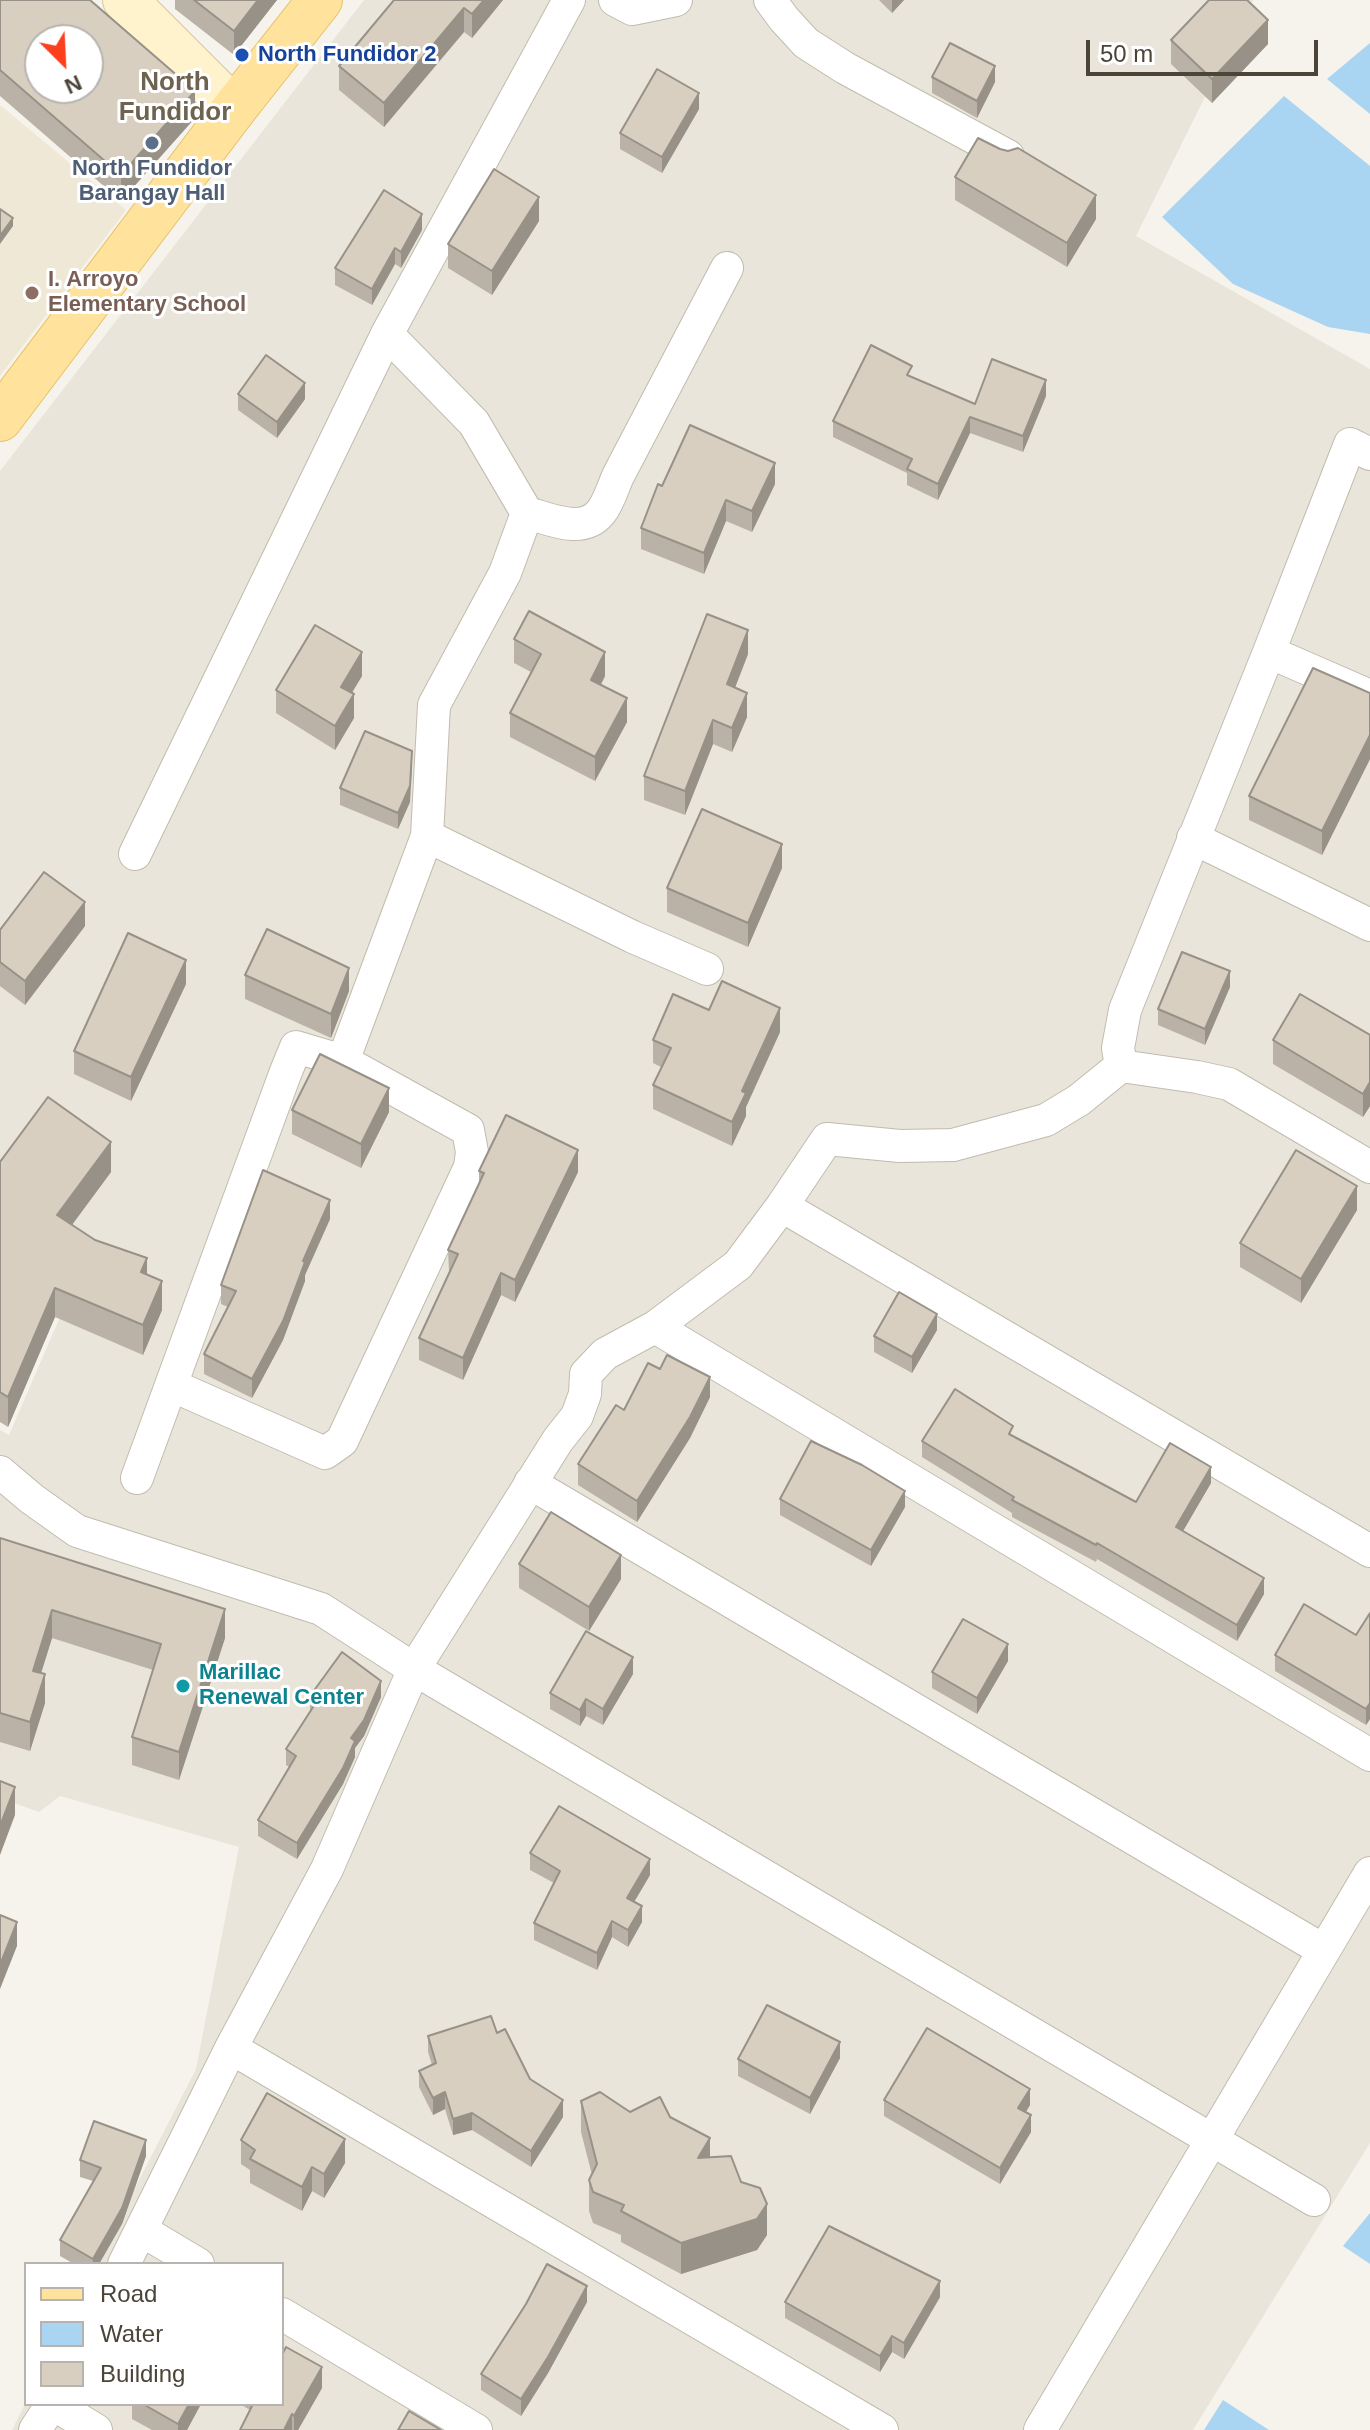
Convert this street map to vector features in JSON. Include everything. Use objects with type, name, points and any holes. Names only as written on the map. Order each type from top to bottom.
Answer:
[{"type":"main road","points":[[0,419],[320,0]]},
{"type":"street","points":[[125,0],[234,109]]},
{"type":"street","points":[[135,854],[387,334],[569,0]]},
{"type":"street","points":[[615,0],[632,9],[676,0]]},
{"type":"street","points":[[770,0],[806,43],[845,68],[1008,156]]},
{"type":"street","points":[[387,334],[474,423],[527,513],[575,525],[595,518],[603,510],[727,268]]},
{"type":"street","points":[[1121,1066],[1118,1048],[1125,1010],[1350,444],[1370,454]]},
{"type":"street","points":[[343,1061],[427,836],[434,705],[505,573],[527,513]]},
{"type":"street","points":[[1269,652],[1370,696]]},
{"type":"street","points":[[427,836],[633,937],[707,969]]},
{"type":"street","points":[[1193,838],[1370,925]]},
{"type":"street","points":[[137,1478],[171,1385],[296,1047],[343,1061],[468,1130],[472,1152],[470,1167],[342,1441],[325,1453],[171,1385]]},
{"type":"street","points":[[125,2262],[231,2048],[327,1869],[414,1669],[530,1483],[577,1416],[585,1394],[586,1374],[605,1354],[655,1327],[738,1265],[827,1139],[900,1146],[953,1145],[1046,1120],[1079,1100],[1121,1066],[1229,1084],[1370,1167]]},
{"type":"street","points":[[782,1206],[1370,1551]]},
{"type":"street","points":[[655,1327],[1370,1755]]},
{"type":"street","points":[[0,1472],[77,1531],[321,1609],[414,1669],[1314,2200]]},
{"type":"street","points":[[530,1483],[1323,1950]]},
{"type":"street","points":[[1040,2430],[1370,1873]]},
{"type":"street","points":[[231,2048],[882,2430]]},
{"type":"street","points":[[141,2230],[195,2262]]},
{"type":"street","points":[[284,2315],[476,2430]]},
{"type":"street","points":[[35,2430],[51,2406]]},
{"type":"street","points":[[55,2406],[96,2430]]},
{"type":"shaded area","points":[[364,0],[1253,0],[1136,236],[1370,369],[1370,2143],[1193,2430],[12,2430],[24,2406],[284,2406],[284,2262],[97,2262],[196,2069],[239,1847],[60,1796],[39,1812],[0,1798],[0,1430],[9,1435],[86,1257],[0,1200],[0,471]]},
{"type":"shaded area","name":"I. Arroyo Elementary School","points":[[0,105],[126,210],[0,376]]},
{"type":"water","points":[[1370,43],[1370,114],[1327,79]]},
{"type":"water","points":[[1284,96],[1370,166],[1370,334],[1328,327],[1233,284],[1162,217]]},
{"type":"water","points":[[1370,2213],[1370,2264],[1343,2246]]},
{"type":"water","points":[[1223,2400],[1269,2430],[1204,2430]]},
{"type":"building","points":[[0,0],[90,0],[195,91],[121,175],[39,104],[104,104],[104,24],[24,24],[24,91],[0,70]]},
{"type":"building","points":[[194,0],[258,0],[234,31]]},
{"type":"building","points":[[394,0],[484,0],[472,14],[464,8],[384,103],[339,66]]},
{"type":"building","points":[[1209,0],[1247,0],[1268,20],[1212,79],[1171,40]]},
{"type":"building","points":[[950,43],[995,66],[977,101],[932,77]]},
{"type":"building","points":[[657,69],[699,93],[662,157],[620,133]]},
{"type":"building","points":[[978,138],[1008,151],[1018,148],[1096,195],[1067,243],[955,177]]},
{"type":"building","points":[[494,169],[539,197],[492,271],[448,244]]},
{"type":"building","points":[[384,190],[422,214],[401,252],[395,248],[372,289],[335,268]]},
{"type":"building","points":[[0,209],[13,218],[0,236]]},
{"type":"building","points":[[871,345],[912,366],[907,375],[975,404],[992,359],[1046,380],[1023,436],[970,417],[938,484],[907,469],[912,459],[833,421]]},
{"type":"building","points":[[266,355],[305,383],[277,422],[238,394]]},
{"type":"building","points":[[690,425],[775,463],[752,511],[726,500],[704,553],[641,528],[658,484],[662,486]]},
{"type":"building","points":[[529,611],[605,652],[591,680],[627,698],[595,757],[510,713],[541,654],[514,639]]},
{"type":"building","points":[[707,614],[748,630],[727,684],[747,693],[732,728],[713,720],[685,791],[644,776]]},
{"type":"building","points":[[315,625],[362,652],[341,687],[354,694],[335,726],[276,690]]},
{"type":"building","points":[[1313,668],[1370,693],[1370,735],[1322,831],[1249,796]]},
{"type":"building","points":[[365,731],[412,751],[410,786],[398,813],[340,788]]},
{"type":"building","points":[[702,809],[782,844],[748,923],[667,888]]},
{"type":"building","points":[[44,872],[85,902],[25,981],[0,962],[0,930]]},
{"type":"building","points":[[267,929],[349,968],[331,1014],[245,975]]},
{"type":"building","points":[[128,933],[186,960],[131,1077],[74,1051]]},
{"type":"building","points":[[1182,952],[1230,971],[1205,1029],[1158,1009]]},
{"type":"building","points":[[722,981],[780,1008],[742,1091],[746,1093],[732,1122],[653,1085],[671,1048],[653,1040],[673,994],[709,1010]]},
{"type":"building","points":[[1300,994],[1370,1035],[1370,1082],[1363,1094],[1273,1040]]},
{"type":"building","points":[[320,1054],[389,1088],[361,1144],[292,1110]]},
{"type":"building","points":[[48,1097],[111,1142],[57,1215],[95,1240],[147,1258],[141,1272],[162,1281],[143,1325],[55,1288],[8,1397],[0,1392],[0,1162]]},
{"type":"building","points":[[506,1115],[578,1150],[515,1280],[501,1273],[463,1358],[419,1338],[458,1254],[448,1250],[484,1173],[479,1171]]},
{"type":"building","points":[[1296,1150],[1357,1186],[1301,1279],[1240,1243]]},
{"type":"building","points":[[263,1170],[330,1200],[303,1261],[283,1321],[252,1379],[204,1354],[236,1291],[221,1285]]},
{"type":"building","points":[[899,1292],[937,1314],[912,1357],[874,1336]]},
{"type":"building","points":[[667,1355],[710,1377],[690,1417],[637,1501],[578,1464],[616,1405],[624,1410],[648,1363],[660,1369]]},
{"type":"building","points":[[955,1389],[1013,1426],[1009,1434],[1136,1502],[1170,1443],[1211,1467],[1176,1527],[1264,1578],[1237,1625],[1097,1543],[1012,1500],[1014,1497],[922,1441]]},
{"type":"building","points":[[811,1441],[862,1465],[905,1491],[871,1550],[780,1499]]},
{"type":"building","points":[[551,1512],[621,1555],[589,1607],[519,1564]]},
{"type":"building","name":"Marillac Renewal Center","points":[[0,1538],[225,1609],[179,1752],[132,1737],[161,1644],[52,1610],[33,1671],[45,1674],[30,1722],[0,1713]]},
{"type":"building","points":[[1304,1604],[1356,1635],[1370,1613],[1370,1703],[1366,1709],[1275,1655]]},
{"type":"building","points":[[963,1619],[1008,1644],[977,1698],[932,1672]]},
{"type":"building","points":[[586,1631],[633,1657],[603,1709],[586,1699],[580,1710],[550,1693]]},
{"type":"building","points":[[342,1652],[381,1681],[364,1720],[351,1738],[355,1741],[343,1768],[297,1843],[258,1820],[296,1756],[286,1749],[317,1701],[310,1696]]},
{"type":"building","points":[[0,1781],[15,1787],[0,1826]]},
{"type":"building","points":[[559,1806],[650,1859],[627,1898],[642,1906],[628,1930],[612,1921],[597,1953],[534,1923],[560,1871],[530,1853]]},
{"type":"building","points":[[0,1915],[17,1922],[0,1965]]},
{"type":"building","points":[[767,2005],[840,2042],[810,2098],[738,2059]]},
{"type":"building","points":[[491,2016],[497,2033],[505,2029],[530,2079],[563,2100],[531,2151],[472,2113],[453,2119],[445,2092],[433,2098],[419,2071],[436,2063],[428,2036]]},
{"type":"building","points":[[927,2028],[1030,2089],[1018,2108],[1031,2115],[1000,2168],[884,2100]]},
{"type":"building","points":[[600,2092],[630,2112],[660,2097],[670,2117],[710,2138],[698,2158],[731,2156],[741,2182],[760,2188],[767,2204],[757,2219],[681,2243],[621,2211],[624,2205],[593,2192],[589,2180],[597,2164],[581,2101]]},
{"type":"building","points":[[267,2093],[345,2139],[324,2174],[312,2167],[302,2187],[250,2159],[255,2150],[241,2140]]},
{"type":"building","points":[[94,2121],[146,2140],[122,2208],[93,2259],[60,2240],[101,2168],[80,2160]]},
{"type":"building","points":[[829,2226],[940,2281],[904,2343],[892,2336],[880,2356],[785,2302]]},
{"type":"building","points":[[547,2264],[587,2286],[521,2399],[481,2374],[526,2304]]},
{"type":"building","points":[[286,2347],[322,2367],[284,2430],[240,2430],[252,2406],[284,2406]]},
{"type":"building","points":[[146,2406],[188,2406],[178,2424]]},
{"type":"building","points":[[409,2411],[441,2430],[398,2430]]},
{"type":"place","name":"North Fundidor 2","points":[[242,55]]},
{"type":"place","name":"North Fundidor Barangay Hall","points":[[152,143]]},
{"type":"place","name":"I. Arroyo Elementary School","points":[[32,293]]},
{"type":"place","name":"Marillac Renewal Center","points":[[183,1686]]},
{"type":"district","name":"North Fundidor","points":[[175,98]]}]
